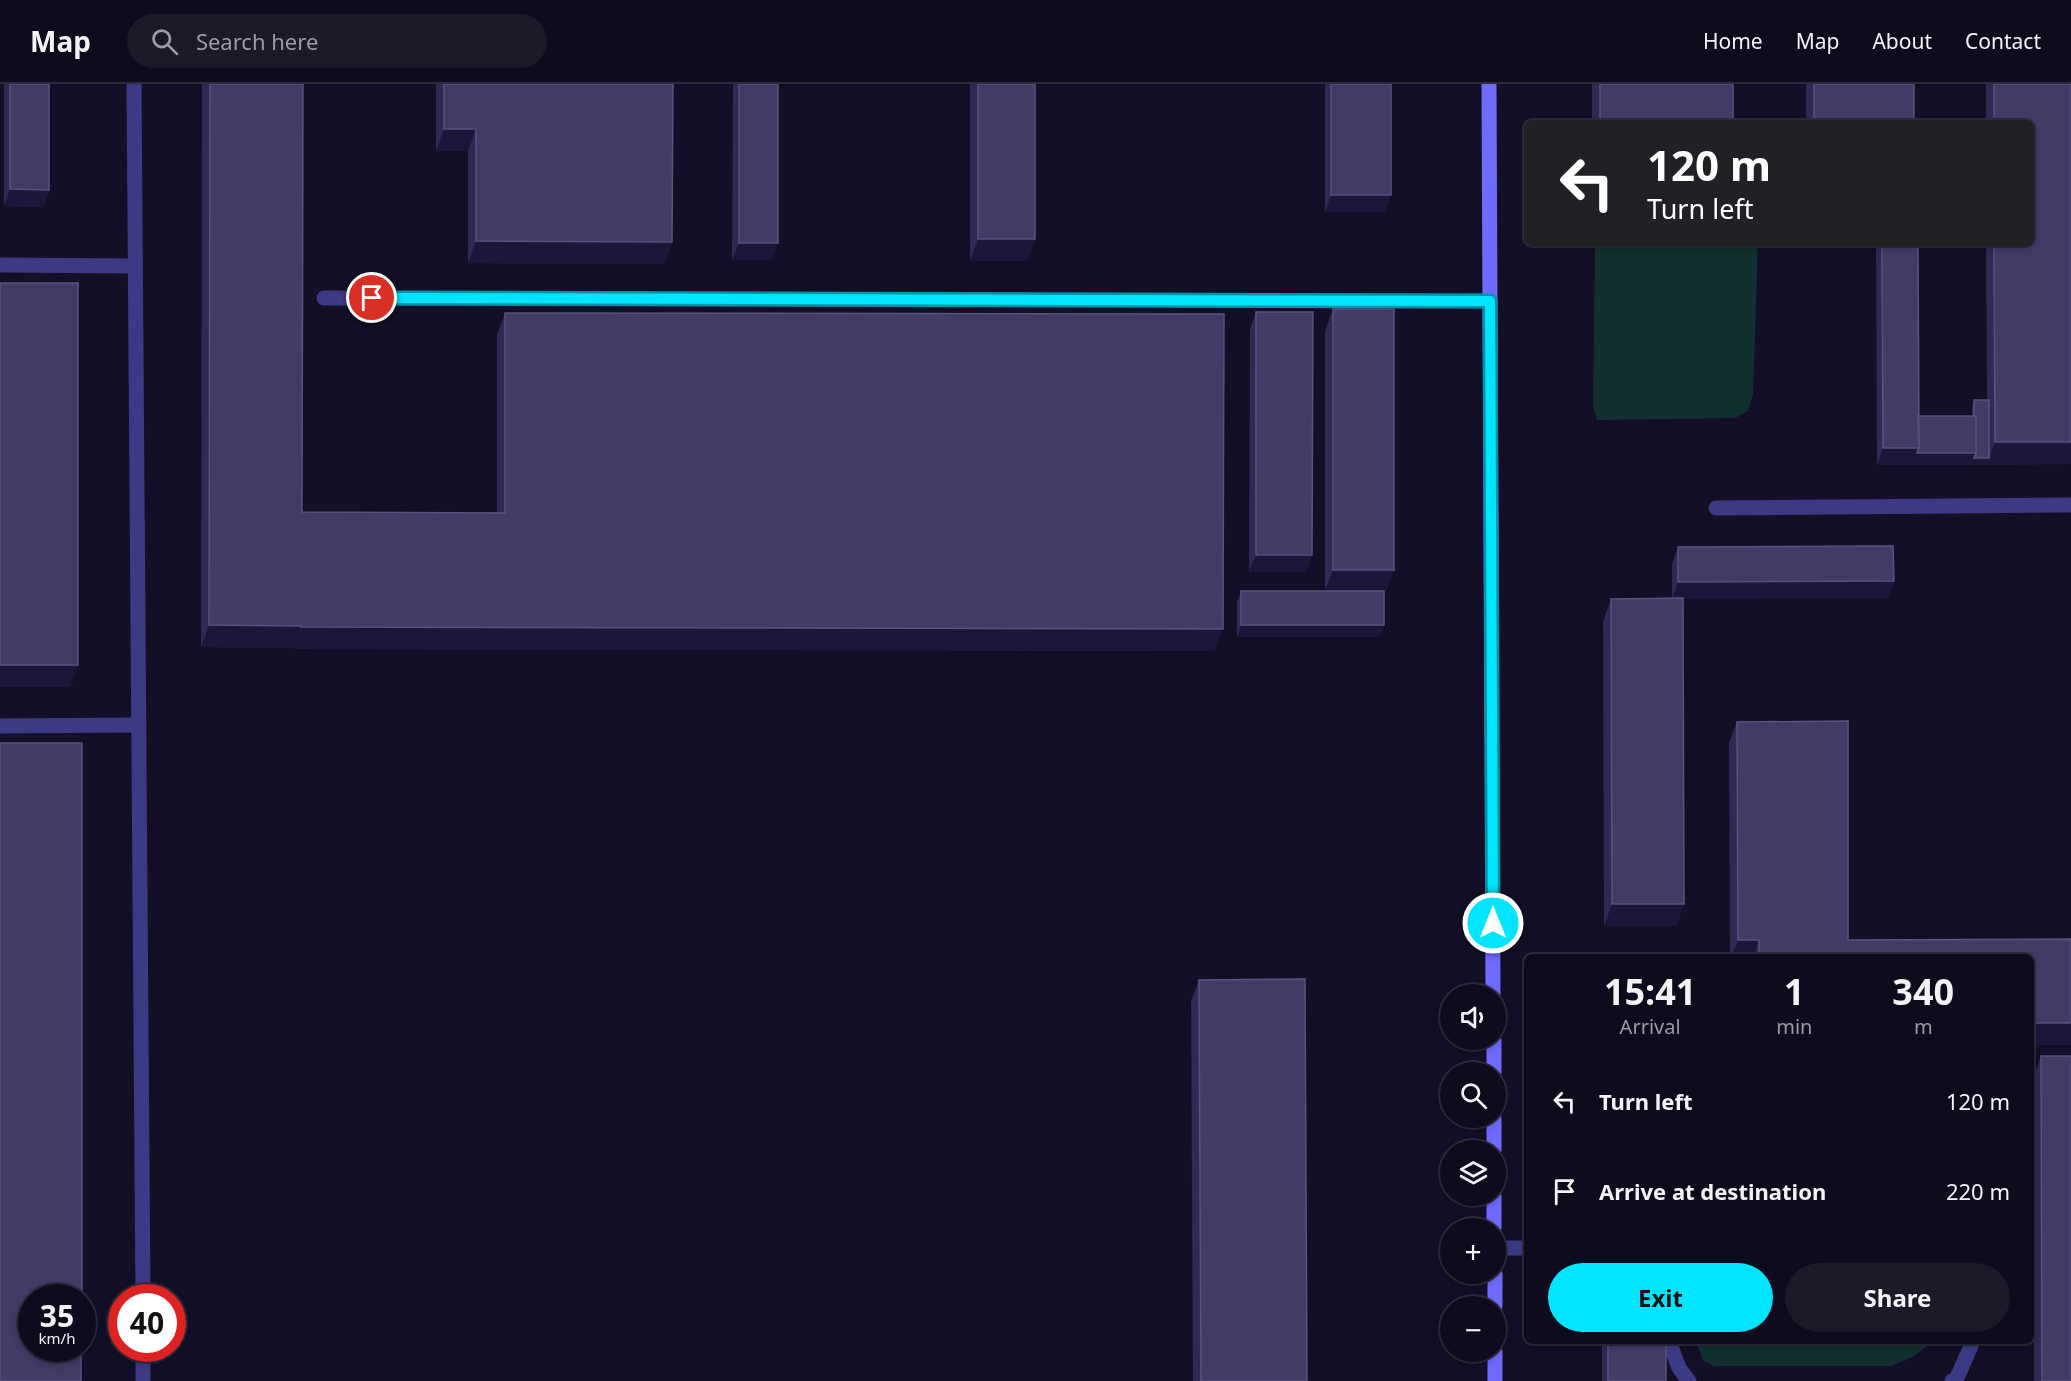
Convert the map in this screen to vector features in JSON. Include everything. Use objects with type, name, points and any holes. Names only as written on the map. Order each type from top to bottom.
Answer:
[{"type":"street","points":[[134,84],[143,1284]]},
{"type":"street","points":[[1489,84],[1493,984]]},
{"type":"street","points":[[0,265],[135,266]]},
{"type":"street","points":[[324,298],[1490,301]]},
{"type":"street","points":[[1716,508],[2071,505]]},
{"type":"street","points":[[0,726],[139,725]]},
{"type":"street","points":[[1506,1248],[1524,1248]]},
{"type":"street","points":[[1670,1344],[1679,1368],[1689,1381]]},
{"type":"street","points":[[1952,1381],[1956,1380],[1971,1344]]},
{"type":"street","points":[[143,1362],[143,1381]]},
{"type":"street","points":[[1495,1362],[1495,1381]]},
{"type":"green space","points":[[1595,246],[1758,246],[1753,394],[1748,411],[1735,418],[1597,420],[1593,407]]},
{"type":"green space","points":[[1697,1344],[1929,1344],[1914,1356],[1892,1366],[1714,1366],[1703,1360]]},
{"type":"building","points":[[10,84],[49,84],[49,190],[10,189]]},
{"type":"building","points":[[210,84],[303,84],[302,512],[505,513],[505,313],[1224,314],[1223,629],[209,625]]},
{"type":"building","points":[[444,84],[673,84],[672,242],[476,241],[476,129],[444,129]]},
{"type":"building","points":[[739,84],[778,84],[778,243],[739,243]]},
{"type":"building","points":[[978,84],[1035,84],[1035,239],[978,239]]},
{"type":"building","points":[[1331,84],[1391,84],[1391,195],[1331,195]]},
{"type":"building","points":[[1600,84],[1733,84],[1733,120],[1600,120]]},
{"type":"building","points":[[1814,84],[1914,84],[1914,120],[1814,120]]},
{"type":"building","points":[[1994,84],[2071,84],[2071,442],[1995,442],[1994,246],[2034,246],[2034,120],[1994,120]]},
{"type":"building","points":[[1882,246],[1918,246],[1919,448],[1883,448]]},
{"type":"building","points":[[0,283],[78,283],[78,665],[0,665]]},
{"type":"building","points":[[1333,309],[1394,309],[1394,570],[1333,570]]},
{"type":"building","points":[[1256,312],[1313,312],[1312,555],[1256,555]]},
{"type":"building","points":[[1974,400],[1989,400],[1989,458],[1974,458],[1976,416],[1974,416]]},
{"type":"building","points":[[1918,416],[1976,416],[1976,453],[1917,453],[1919,448]]},
{"type":"building","points":[[1893,546],[1894,581],[1678,582],[1678,547]]},
{"type":"building","points":[[1241,591],[1384,591],[1384,625],[1241,625]]},
{"type":"building","points":[[1683,598],[1684,904],[1612,904],[1611,599]]},
{"type":"building","points":[[1848,721],[1848,940],[2071,939],[2071,1023],[2034,1023],[2034,954],[1759,954],[1759,940],[1738,940],[1737,722]]},
{"type":"building","points":[[0,743],[82,743],[82,1284],[18,1284],[18,1362],[81,1362],[81,1381],[0,1381]]},
{"type":"building","points":[[1305,979],[1307,1381],[1201,1381],[1199,980]]},
{"type":"building","points":[[2041,1056],[2071,1056],[2071,1381],[2042,1381]]},
{"type":"building","points":[[1608,1344],[1666,1344],[1666,1381],[1608,1381]]},
{"type":"route","points":[[372,298],[1490,301],[1493,923]]}]
